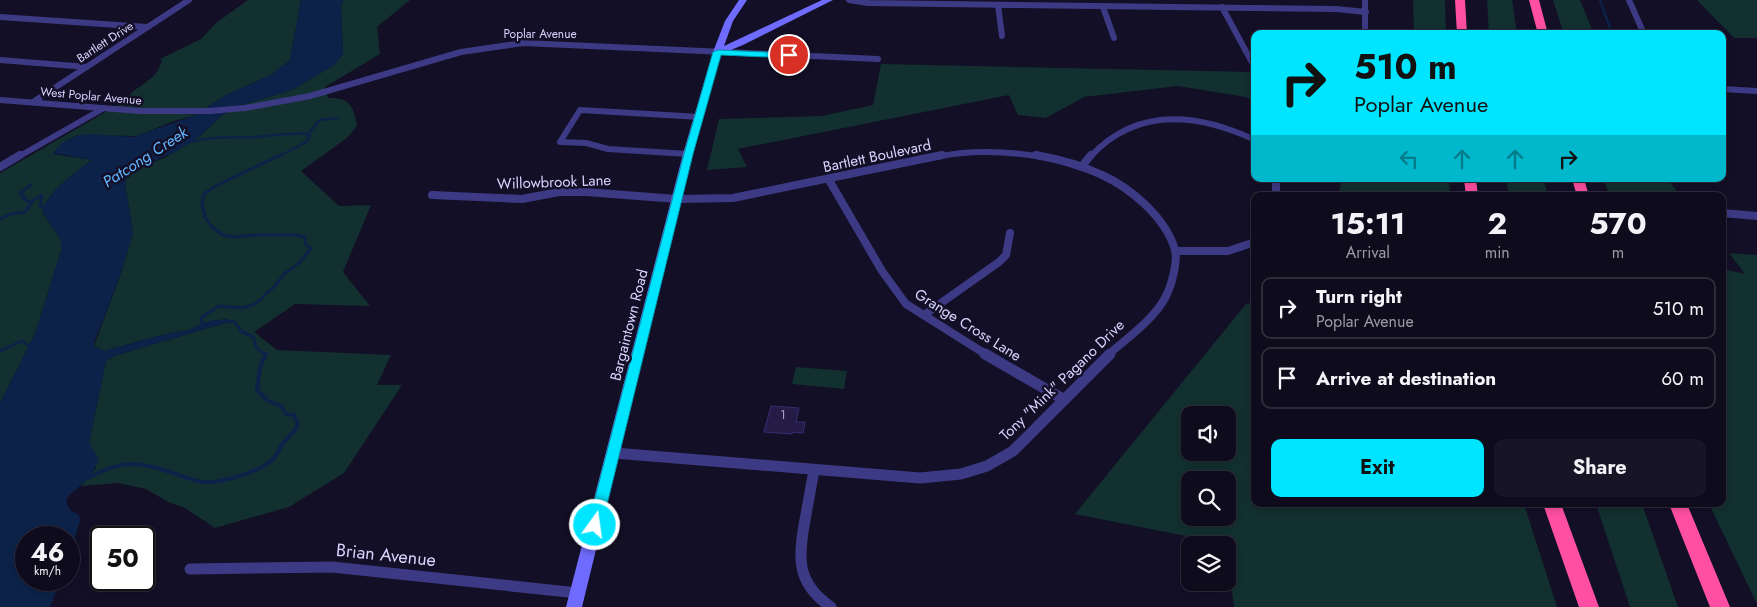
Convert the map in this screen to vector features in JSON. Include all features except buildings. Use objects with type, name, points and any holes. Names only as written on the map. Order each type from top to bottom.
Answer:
[{"type":"highway","points":[[1460,0],[1462,30]]},
{"type":"highway","points":[[1534,0],[1542,30]]},
{"type":"highway","points":[[1553,507],[1589,607]]},
{"type":"highway","points":[[1679,507],[1720,607]]},
{"type":"main road","name":"Bargaintown Road","points":[[574,607],[688,154],[729,21],[743,0]]},
{"type":"main road","points":[[718,52],[829,0]]},
{"type":"street","name":"Bartlett Drive","points":[[33,102],[190,0]]},
{"type":"street","points":[[849,0],[868,3],[1336,9],[1366,12]]},
{"type":"street","points":[[1365,0],[1365,30]]},
{"type":"street","points":[[1628,0],[1642,30]]},
{"type":"street","points":[[998,5],[1002,36]]},
{"type":"street","points":[[1103,7],[1114,38]]},
{"type":"street","points":[[1222,7],[1251,60]]},
{"type":"street","points":[[0,17],[147,28]]},
{"type":"street","name":"Poplar Avenue","points":[[180,113],[222,111],[261,106],[322,93],[470,51],[505,45],[545,44],[878,59]]},
{"type":"street","points":[[0,60],[87,67]]},
{"type":"street","points":[[1726,89],[1757,91]]},
{"type":"street","name":"West Poplar Avenue","points":[[0,100],[180,113]]},
{"type":"street","points":[[0,167],[4,162],[104,108]]},
{"type":"street","points":[[688,154],[608,149],[586,143],[560,142],[580,110],[700,117]]},
{"type":"street","points":[[1082,166],[1112,136],[1121,130],[1150,121],[1183,120],[1206,122],[1240,132],[1251,138]]},
{"type":"street","name":"Bartlett Boulevard","points":[[677,199],[734,198],[944,155],[988,151],[1034,154],[1082,166]]},
{"type":"street","name":"Tony \"Mink\" Pagano Drive","points":[[614,453],[920,478],[962,474],[988,466],[1013,451],[1063,399],[1154,313],[1165,299],[1174,280],[1175,251],[1159,220],[1147,206],[1121,185],[1082,166]]},
{"type":"street","name":"Grange Cross Lane","points":[[829,180],[895,290],[906,304],[969,345],[1063,399]]},
{"type":"street","name":"Willowbrook Lane","points":[[432,195],[522,199],[560,192],[586,192],[677,199]]},
{"type":"street","points":[[1726,213],[1757,216]]},
{"type":"street","points":[[924,316],[999,262],[1006,254],[1010,233]]},
{"type":"street","points":[[1175,251],[1228,251],[1251,243]]},
{"type":"street","points":[[814,470],[799,560],[802,572],[810,588],[831,607]]},
{"type":"street","name":"Brian Avenue","points":[[190,569],[332,567],[578,593]]},
{"type":"green space","points":[[248,0],[301,0],[290,60],[271,75],[228,94],[193,116],[174,121],[137,136],[78,135],[67,140],[53,154],[92,160],[70,176],[56,190],[42,212],[61,240],[61,251],[35,334],[0,403],[0,173],[123,102],[155,74],[162,61],[160,59],[201,39],[216,23]]},
{"type":"green space","points":[[343,0],[410,0],[377,27],[380,54],[325,87],[328,98],[341,99],[350,104],[357,126],[347,138],[301,171],[339,206],[371,205],[343,272],[370,306],[295,304],[254,332],[277,350],[391,355],[377,385],[402,385],[344,473],[289,507],[215,528],[185,508],[168,502],[146,489],[118,483],[81,486],[96,468],[89,443],[106,361],[114,356],[228,322],[228,319],[210,321],[188,330],[104,351],[94,346],[121,273],[133,233],[125,184],[129,172],[166,157],[201,135],[221,116],[235,107],[292,90],[334,65],[343,54],[341,7]]},
{"type":"green space","points":[[1413,0],[1445,0],[1446,30],[1414,30]]},
{"type":"green space","points":[[1487,0],[1512,0],[1516,30],[1489,30]]},
{"type":"green space","points":[[1553,0],[1580,0],[1592,30],[1563,30]]},
{"type":"green space","points":[[1697,0],[1757,0],[1757,38],[1734,38]]},
{"type":"green space","points":[[881,64],[1251,72],[1251,100],[1246,97],[1178,86],[1084,97],[1046,118],[1018,115],[1009,95],[738,149],[747,167],[707,170],[719,119],[822,116],[873,105]]},
{"type":"green space","points":[[1341,182],[1449,182],[1450,192],[1339,192]]},
{"type":"green space","points":[[1507,182],[1545,182],[1547,192],[1508,192]]},
{"type":"green space","points":[[1605,182],[1669,182],[1678,192],[1608,192]]},
{"type":"green space","points":[[1729,253],[1757,255],[1757,604],[1710,507],[1726,507],[1726,270],[1745,274]]},
{"type":"green space","points":[[1251,303],[1251,507],[1525,507],[1557,607],[1234,607],[1232,591],[1236,591],[1236,536],[1186,536],[1075,514],[1246,304]]},
{"type":"green space","points":[[796,367],[847,371],[844,389],[792,384]]},
{"type":"green space","points":[[1597,507],[1643,507],[1678,607],[1630,607]]},
{"type":"water","name":"Patcong Creek","points":[[301,0],[343,0],[341,7],[343,54],[334,65],[292,90],[235,107],[221,116],[201,135],[177,151],[129,172],[125,184],[133,233],[121,273],[94,346],[104,351],[188,330],[210,321],[228,319],[228,322],[114,356],[106,361],[89,443],[99,459],[89,477],[70,494],[66,501],[70,510],[79,515],[78,526],[15,526],[15,591],[57,591],[50,607],[0,607],[0,403],[35,334],[61,251],[61,240],[42,212],[45,204],[56,190],[92,160],[53,153],[62,143],[78,135],[93,134],[133,137],[193,116],[228,94],[271,75],[290,60]]},
{"type":"waterway","points":[[1600,0],[1610,28]]},
{"type":"waterway","points":[[308,134],[320,120],[338,118]]},
{"type":"waterway","name":"Patcong Creek","points":[[187,143],[213,138],[257,137],[295,133],[308,134]]},
{"type":"waterway","points":[[278,157],[306,142],[310,136],[308,134]]},
{"type":"waterway","points":[[206,324],[201,322],[202,317],[219,306],[243,308],[255,304],[276,285],[285,273],[297,265],[311,249],[305,243],[305,237],[296,235],[234,237],[223,235],[212,227],[205,217],[202,204],[204,194],[214,187],[280,155]]},
{"type":"waterway","points":[[30,202],[23,199],[25,197],[20,193],[32,184]]},
{"type":"waterway","points":[[0,219],[11,214],[25,212],[34,200],[42,196],[40,206],[43,207]]},
{"type":"waterway","points":[[224,321],[234,322],[242,332],[254,337],[255,346],[265,355]]},
{"type":"waterway","points":[[0,351],[22,341],[30,346]]},
{"type":"waterway","points":[[88,478],[117,466],[137,464],[206,482],[238,476],[268,463],[274,458],[298,424],[294,415],[286,414],[281,406],[268,401],[257,390],[260,367],[266,354]]},
{"type":"route","points":[[595,525],[688,154],[718,52],[789,55]]}]
